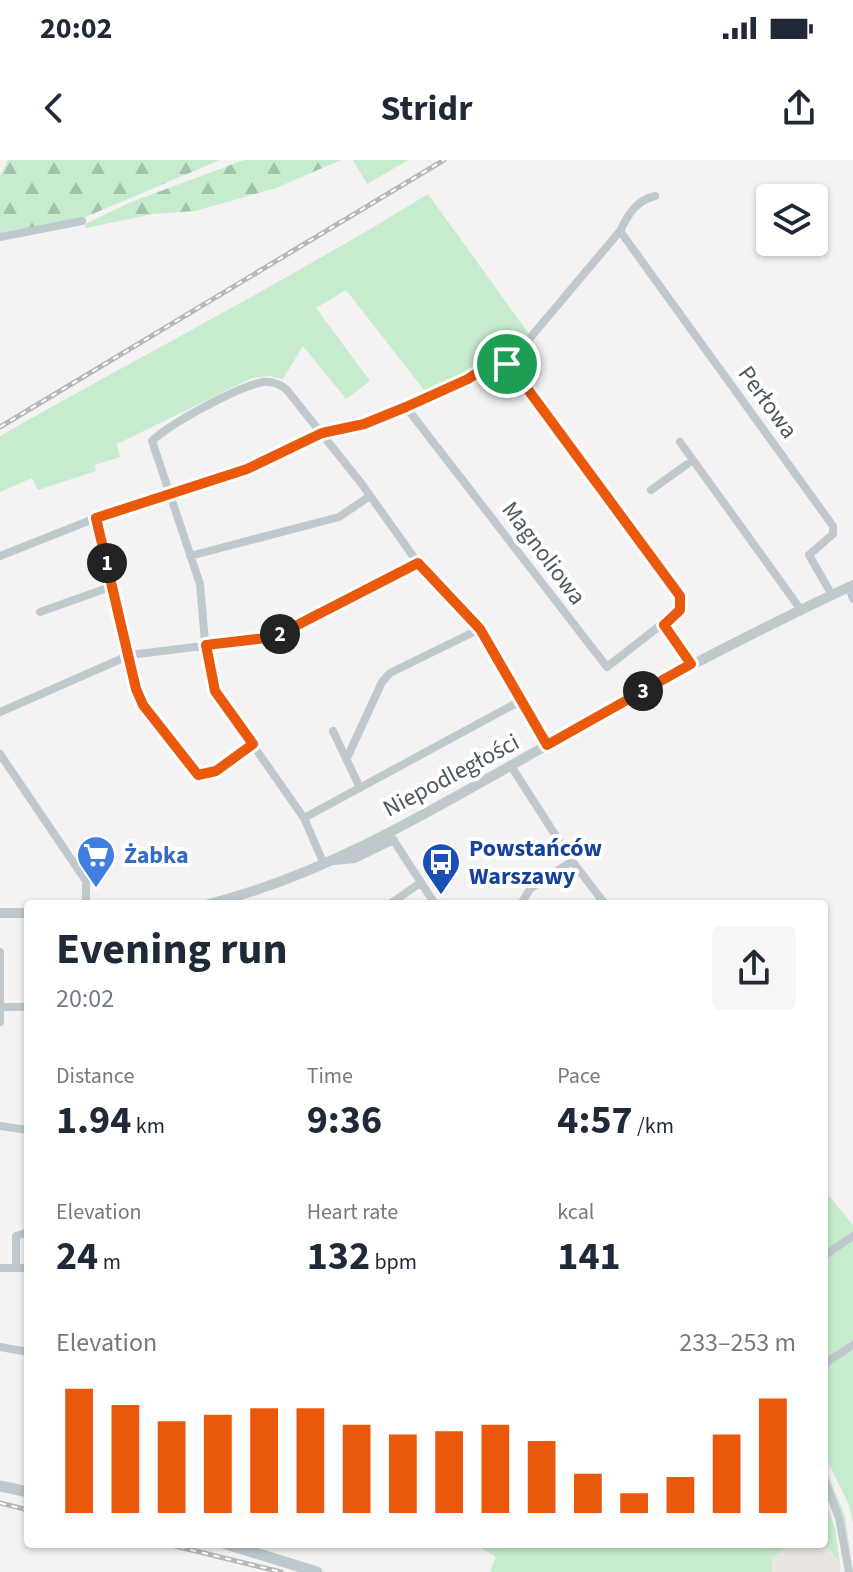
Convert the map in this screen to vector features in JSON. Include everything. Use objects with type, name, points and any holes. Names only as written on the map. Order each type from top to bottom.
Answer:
[{"type":"main road","points":[[0,1486],[24,1491]]},
{"type":"main road","points":[[239,1548],[317,1572]]},
{"type":"street","points":[[0,556],[96,518],[170,496],[291,451],[322,433],[364,424],[468,379],[530,338],[620,231],[628,214],[644,198],[655,196]]},
{"type":"street","points":[[0,237],[82,221]]},
{"type":"street","name":"Perłowa","points":[[620,231],[833,526],[833,534],[809,555],[832,595]]},
{"type":"street","points":[[497,360],[515,372],[680,596],[680,610],[664,625],[691,664]]},
{"type":"street","points":[[323,862],[304,818],[215,691],[206,645],[200,584],[152,441],[170,427],[265,381],[286,389],[418,563],[480,629],[547,745]]},
{"type":"street","name":"Magnoliowa","points":[[406,407],[607,667],[664,625]]},
{"type":"street","points":[[680,442],[801,610]]},
{"type":"street","points":[[651,490],[693,460]]},
{"type":"street","points":[[190,556],[339,517],[370,496]]},
{"type":"street","points":[[96,518],[143,705],[198,775],[216,771],[253,744]]},
{"type":"street","points":[[0,712],[130,655],[274,637],[418,563]]},
{"type":"street","points":[[40,612],[113,586]]},
{"type":"street","points":[[851,586],[853,599]]},
{"type":"street","name":"Niepodległości","points":[[222,900],[391,836],[691,664],[851,586]]},
{"type":"street","points":[[347,758],[382,682],[390,673],[480,629]]},
{"type":"street","points":[[304,818],[522,700]]},
{"type":"street","points":[[333,731],[360,788]]},
{"type":"street","points":[[0,754],[86,881],[86,900]]},
{"type":"street","points":[[511,766],[572,861],[602,900]]},
{"type":"street","points":[[391,836],[432,900]]},
{"type":"street","points":[[523,900],[530,889],[572,861]]},
{"type":"street","points":[[396,900],[420,883]]},
{"type":"street","points":[[0,913],[24,913]]},
{"type":"street","points":[[0,952],[0,1022]]},
{"type":"street","points":[[0,1007],[24,1007]]},
{"type":"street","points":[[0,1126],[24,1129]]},
{"type":"street","points":[[16,1267],[16,1236],[24,1233]]},
{"type":"street","points":[[828,1253],[853,1236]]},
{"type":"street","points":[[0,1268],[24,1268]]},
{"type":"street","points":[[828,1361],[853,1345]]},
{"type":"street","points":[[0,1347],[24,1351]]},
{"type":"street","points":[[828,1489],[842,1527],[849,1572]]},
{"type":"shaded area","points":[[785,1548],[828,1548],[839,1563],[840,1572],[772,1572],[771,1558]]},
{"type":"green space","points":[[8,160],[220,160],[83,218],[0,237],[0,176]]},
{"type":"green space","points":[[244,160],[341,160],[276,188],[195,211],[153,214],[86,228],[85,224],[131,202]]},
{"type":"green space","points":[[353,160],[408,160],[367,184]]},
{"type":"green space","points":[[428,194],[529,334],[462,378],[428,395],[346,290],[316,308],[370,381],[346,399],[303,346],[283,379],[269,376],[252,378],[117,444],[120,457],[95,465],[96,471],[38,490],[32,478],[0,492],[0,436],[269,287]]},
{"type":"green space","points":[[828,1195],[853,1225],[853,1523],[849,1505],[828,1462]]},
{"type":"green space","points":[[828,1474],[845,1516],[853,1572],[842,1516]]},
{"type":"green space","points":[[828,1508],[835,1528],[841,1572],[839,1562],[828,1547]]},
{"type":"green space","points":[[481,1548],[785,1548],[772,1558],[772,1572],[490,1572],[496,1557]]},
{"type":"railway","points":[[0,427],[444,160]]},
{"type":"railway","points":[[0,1503],[24,1509]]},
{"type":"railway","points":[[183,1548],[281,1572]]},
{"type":"place","name":"Żabka","points":[[96,889]]},
{"type":"place","name":"Powstańców Warszawy","points":[[441,896]]},
{"type":"route","points":[[497,360],[507,364],[680,596],[680,610],[664,625],[691,664],[547,745],[480,629],[418,563],[321,616],[274,637],[206,645],[207,665],[215,691],[253,744],[205,776],[187,767],[143,705],[136,689],[96,518],[247,469],[291,451],[322,433],[364,424],[468,379],[497,360]]}]
